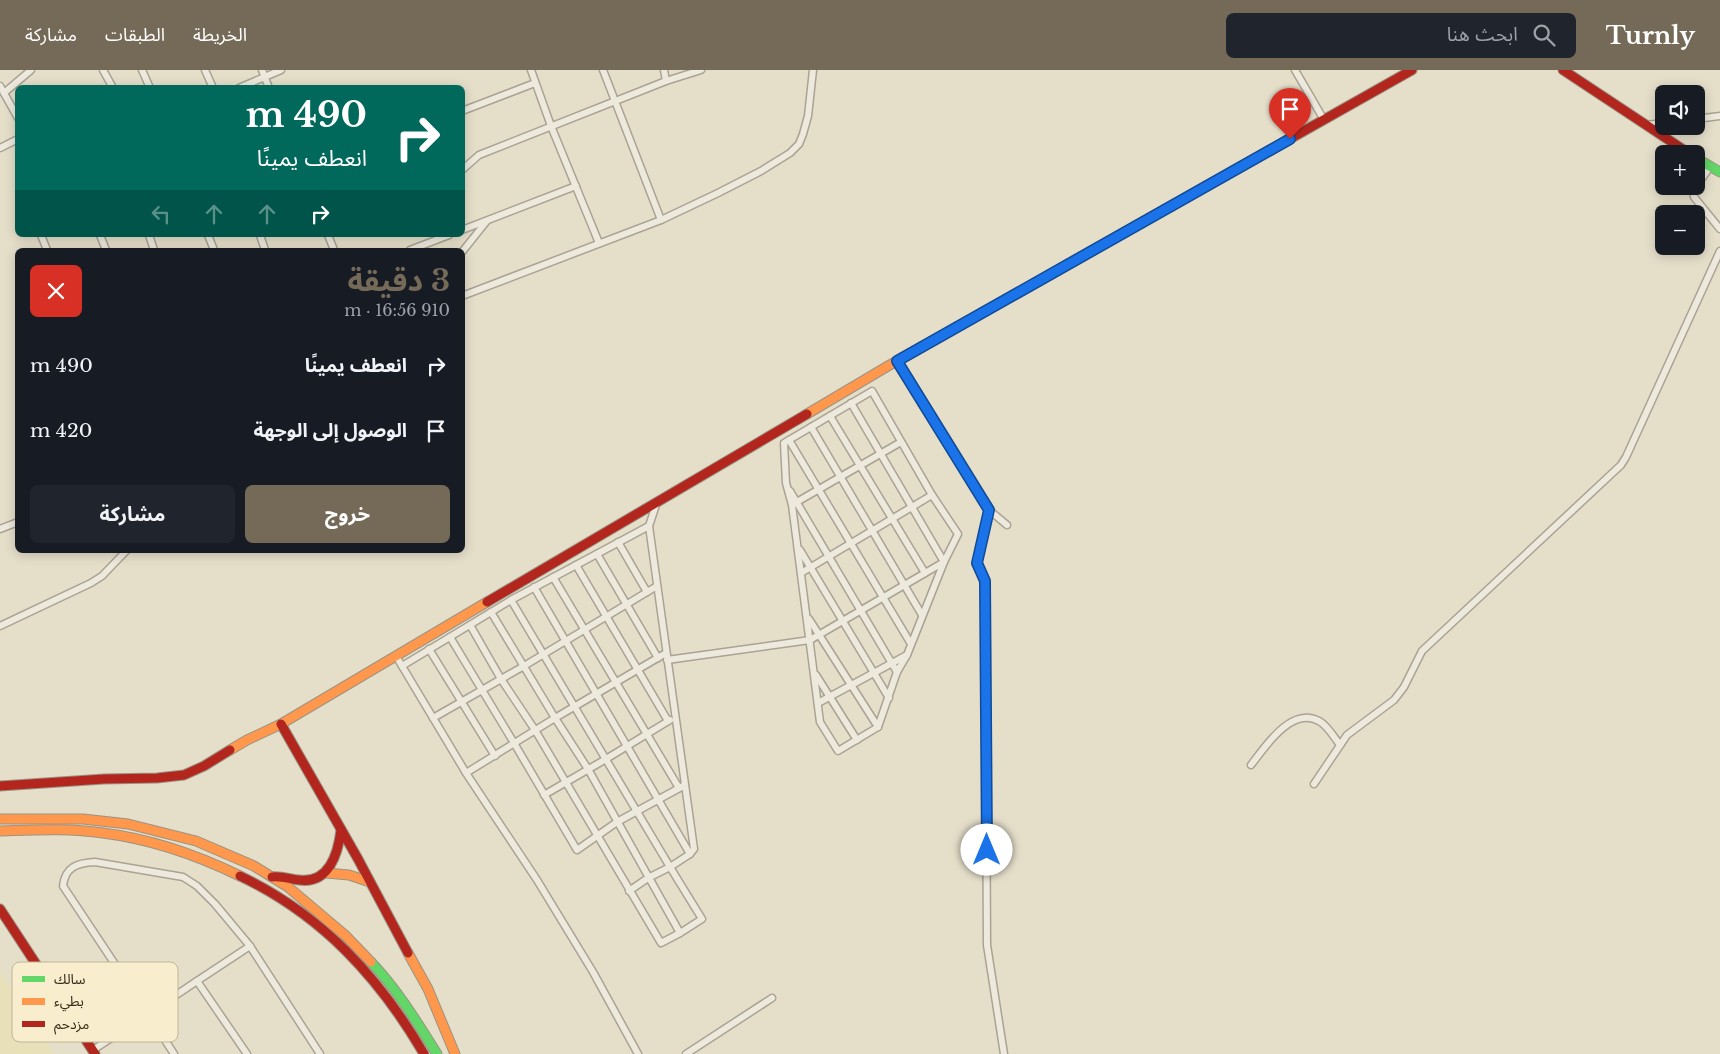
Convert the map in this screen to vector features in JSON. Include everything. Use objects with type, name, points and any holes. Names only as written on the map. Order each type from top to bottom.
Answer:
[{"type":"main road","points":[[0,786],[104,779],[157,778],[184,775],[204,766],[247,740],[281,724],[897,361],[1412,70]]},
{"type":"main road","points":[[1568,71],[1676,145]]},
{"type":"main road","points":[[1705,164],[1720,172]]},
{"type":"main road","points":[[281,724],[428,989],[455,1054]]},
{"type":"main road","points":[[0,819],[83,819],[146,828],[196,841],[254,866],[288,887],[346,936],[383,974],[415,1019],[436,1054]]},
{"type":"main road","points":[[0,831],[57,830],[116,835],[192,855],[220,865],[259,885],[302,912],[363,967],[391,1003],[424,1054]]},
{"type":"main road","points":[[326,873],[335,856],[340,830]]},
{"type":"main road","points":[[272,877],[281,876],[305,881],[326,873],[349,875],[370,882]]},
{"type":"main road","points":[[0,909],[35,962]]},
{"type":"street","points":[[16,85],[32,70]]},
{"type":"street","points":[[103,70],[111,85]]},
{"type":"street","points":[[142,70],[149,85]]},
{"type":"street","points":[[205,70],[211,85]]},
{"type":"street","points":[[244,85],[264,73],[281,70]]},
{"type":"street","points":[[530,70],[599,242]]},
{"type":"street","points":[[603,70],[661,220]]},
{"type":"street","points":[[664,70],[666,81]]},
{"type":"street","points":[[465,168],[480,155],[666,81],[701,70]]},
{"type":"street","points":[[465,295],[599,242],[661,220],[718,193],[790,153],[798,144],[803,134],[808,116],[813,70]]},
{"type":"street","points":[[1295,70],[1324,120]]},
{"type":"street","points":[[264,73],[268,85]]},
{"type":"street","points":[[465,111],[535,83]]},
{"type":"street","points":[[0,86],[15,113]]},
{"type":"street","points":[[0,102],[15,86]]},
{"type":"street","points":[[1705,118],[1720,116]]},
{"type":"street","points":[[1646,125],[1655,124]]},
{"type":"street","points":[[0,148],[15,140]]},
{"type":"street","points":[[1710,167],[1693,191],[1694,197],[1720,229]]},
{"type":"street","points":[[465,229],[576,186]]},
{"type":"street","points":[[465,248],[488,220]]},
{"type":"street","points":[[415,248],[444,237]]},
{"type":"street","points":[[1314,784],[1347,735],[1394,700],[1404,687],[1422,652],[1430,642],[1626,457],[1720,250]]},
{"type":"street","points":[[897,361],[989,510],[1007,525]]},
{"type":"street","points":[[794,503],[820,722],[838,751],[878,727],[897,672],[958,534],[932,496],[872,391],[784,443],[786,483],[794,503],[829,556],[897,672]]},
{"type":"street","points":[[851,403],[944,562]]},
{"type":"street","points":[[830,416],[924,573]]},
{"type":"street","points":[[811,427],[922,615]]},
{"type":"street","points":[[789,440],[911,644]]},
{"type":"street","points":[[794,503],[901,442]]},
{"type":"street","points":[[801,573],[932,496]]},
{"type":"street","points":[[629,891],[648,878],[670,867],[690,854],[694,849],[682,786],[675,716],[648,526],[657,502]]},
{"type":"street","points":[[989,510],[977,563],[985,581],[987,945],[1004,1054]]},
{"type":"street","points":[[0,529],[15,523]]},
{"type":"street","points":[[402,666],[510,600],[648,526]]},
{"type":"street","points":[[618,542],[647,592]]},
{"type":"street","points":[[798,547],[889,698]]},
{"type":"street","points":[[0,626],[91,583],[102,576],[124,553]]},
{"type":"street","points":[[597,554],[658,658]]},
{"type":"street","points":[[466,773],[554,718],[658,658],[810,640],[944,562]]},
{"type":"street","points":[[576,565],[668,721]]},
{"type":"street","points":[[553,577],[647,734],[682,786]]},
{"type":"street","points":[[433,718],[543,655],[657,586]]},
{"type":"street","points":[[534,587],[690,854]]},
{"type":"street","points":[[470,624],[501,679],[535,730],[661,944],[680,933],[702,919],[510,600]]},
{"type":"street","points":[[491,612],[554,718],[588,769],[680,933]]},
{"type":"street","points":[[807,615],[878,727]]},
{"type":"street","points":[[450,637],[576,850],[617,822],[682,786]]},
{"type":"street","points":[[429,650],[495,756]]},
{"type":"street","points":[[818,704],[906,655]]},
{"type":"street","points":[[396,656],[466,773],[537,880],[593,972],[638,1054]]},
{"type":"street","points":[[814,672],[857,740]]},
{"type":"street","points":[[544,795],[675,716]]},
{"type":"street","points":[[1251,765],[1277,733],[1288,724],[1301,719],[1311,718],[1318,720],[1340,745]]},
{"type":"street","points":[[113,962],[63,886],[64,876],[70,869],[82,863],[95,862],[183,878],[197,886],[215,904],[250,946],[320,1054]]},
{"type":"street","points":[[178,994],[250,946]]},
{"type":"street","points":[[197,981],[247,1054]]},
{"type":"street","points":[[686,1054],[772,998]]},
{"type":"street","points":[[94,1052],[108,1042]]},
{"type":"street","points":[[166,1042],[174,1054]]},
{"type":"shaded area","points":[[0,972],[12,990],[12,1042],[46,1042],[54,1054],[0,1054]]},
{"type":"traffic: fast","points":[[1705,163],[1720,172]]},
{"type":"traffic: fast","points":[[371,962],[398,995],[437,1054]]},
{"type":"traffic: slow","points":[[807,414],[1132,228]]},
{"type":"traffic: slow","points":[[230,750],[281,724],[487,602]]},
{"type":"traffic: slow","points":[[0,819],[83,819],[128,824],[196,841],[254,866],[288,887],[346,936],[371,962]]},
{"type":"traffic: slow","points":[[0,831],[90,831],[139,839],[207,861],[240,876]]},
{"type":"traffic: slow","points":[[326,873],[349,875],[370,882]]},
{"type":"traffic: slow","points":[[408,953],[428,989],[455,1054]]},
{"type":"traffic: jam","points":[[1132,228],[1412,70]]},
{"type":"traffic: jam","points":[[1563,70],[1676,145]]},
{"type":"traffic: jam","points":[[487,602],[807,414]]},
{"type":"traffic: jam","points":[[281,724],[358,859],[408,953]]},
{"type":"traffic: jam","points":[[0,786],[184,775],[204,766],[230,750]]},
{"type":"traffic: jam","points":[[272,877],[299,880],[309,880],[318,877],[330,866],[341,830]]},
{"type":"traffic: jam","points":[[240,876],[297,909],[346,951],[388,999],[424,1054]]},
{"type":"traffic: jam","points":[[0,909],[35,962]]},
{"type":"traffic: jam","points":[[87,1042],[95,1054]]},
{"type":"route","points":[[987,850],[985,581],[977,563],[989,510],[897,361],[1290,139]]}]
